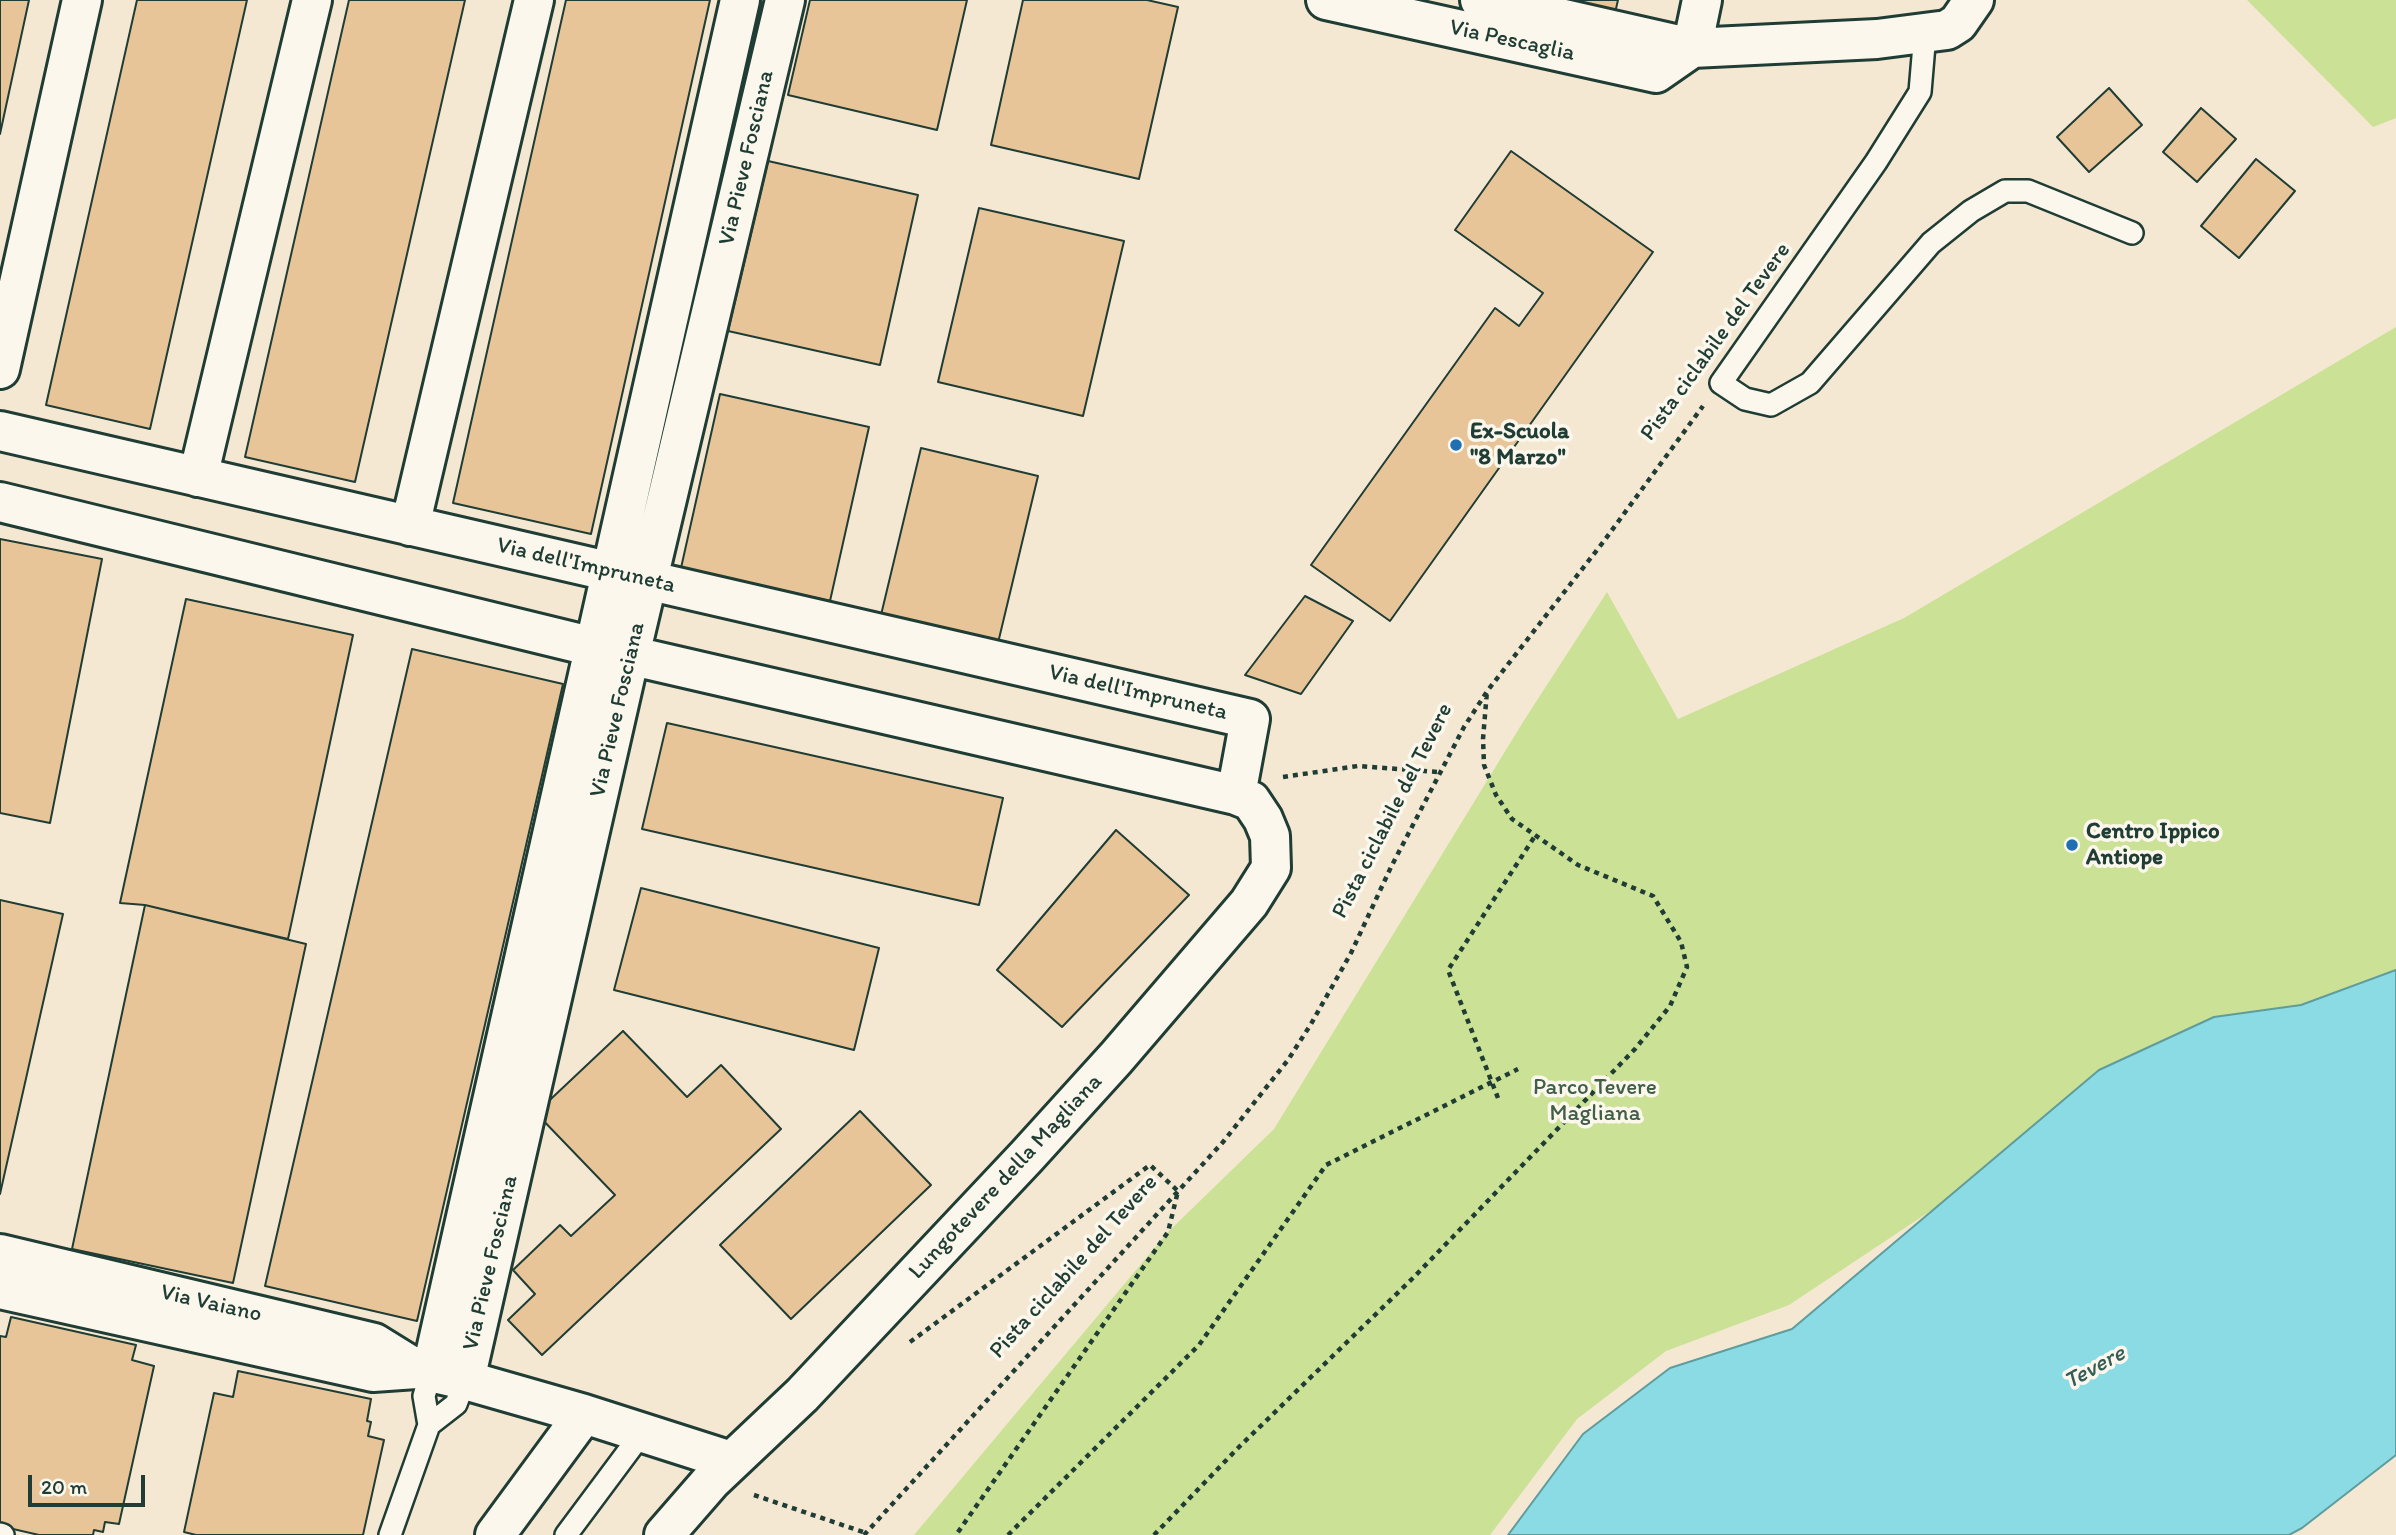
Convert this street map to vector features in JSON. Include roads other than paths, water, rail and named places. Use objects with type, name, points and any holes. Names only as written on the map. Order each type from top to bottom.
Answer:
[{"type":"street","points":[[0,369],[82,0]]},
{"type":"street","points":[[198,477],[312,0]]},
{"type":"street","points":[[410,526],[534,0]]},
{"type":"street","name":"Via Pieve Fosciana","points":[[612,651],[612,570],[740,0]]},
{"type":"street","name":"Via Pieve Fosciana","points":[[437,1374],[612,651],[648,580],[785,0]]},
{"type":"street","name":"Via Pescaglia","points":[[1326,0],[1656,73],[1692,48]]},
{"type":"street","name":"Via Pescaglia","points":[[1480,0],[1692,48],[1877,39],[1947,30],[1958,23],[1974,0]]},
{"type":"street","points":[[1692,48],[1702,0]]},
{"type":"street","name":"Via dell'Impruneta","points":[[0,430],[1250,719],[1236,795]]},
{"type":"street","points":[[0,502],[612,651],[1236,795]]},
{"type":"street","name":"Lungotevere della Magliana","points":[[664,1535],[711,1481],[737,1476],[802,1395],[1027,1157],[1249,903],[1271,868],[1270,836],[1251,801],[1236,795]]},
{"type":"street","name":"Via Vaiano","points":[[0,1254],[374,1343],[437,1374],[584,1414],[642,1433],[737,1476]]},
{"type":"street","name":"Via Vaiano","points":[[0,1289],[373,1372],[437,1374]]},
{"type":"street","points":[[495,1535],[584,1414]]},
{"type":"lane","name":"Pista ciclabile del Tevere","points":[[1925,33],[1920,92],[1876,162],[1721,383],[1745,400],[1772,405],[1810,383],[1931,243],[1971,211],[2005,191],[2028,191],[2132,233]]},
{"type":"lane","points":[[390,1535],[429,1425],[424,1396],[437,1374],[456,1404],[429,1425]]},
{"type":"lane","points":[[566,1535],[642,1433]]},
{"type":"water","name":"Tevere","points":[[2396,970],[2396,1455],[2302,1528],[2289,1535],[1508,1535],[1583,1434],[1670,1368],[1792,1329],[2099,1070],[2214,1017],[2301,1005]]},
{"type":"place","name":"Ex-Scuola \"8 Marzo\"","points":[[1456,445]]},
{"type":"place","name":"Centro Ippico Antiope","points":[[2072,845]]},
{"type":"park label","name":"Parco Tevere Magliana","points":[[1595,1101]]}]
